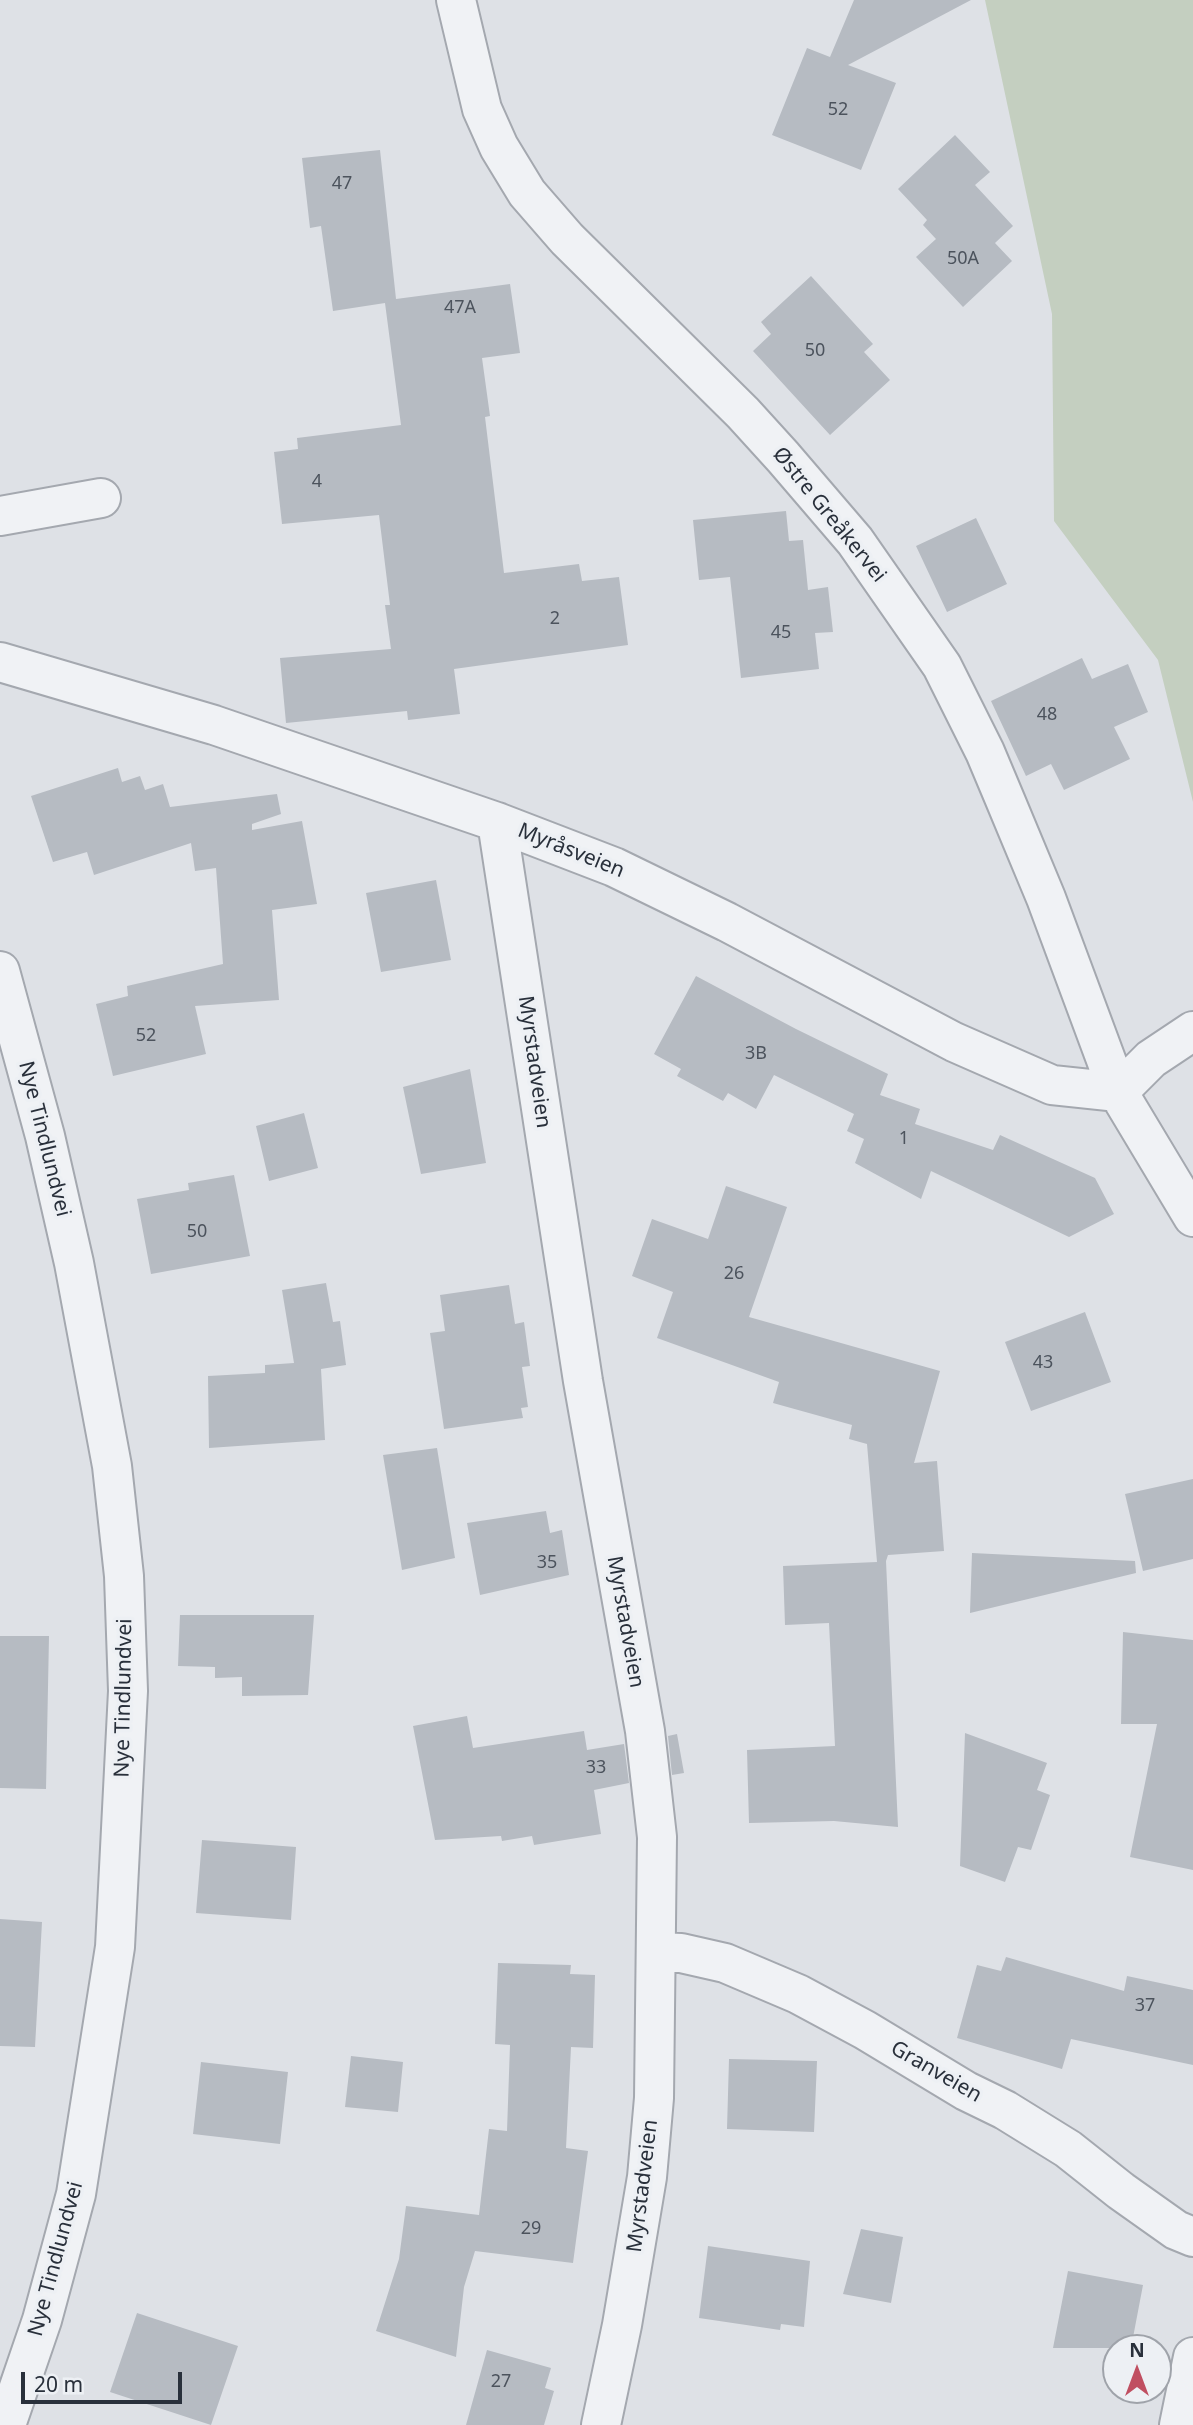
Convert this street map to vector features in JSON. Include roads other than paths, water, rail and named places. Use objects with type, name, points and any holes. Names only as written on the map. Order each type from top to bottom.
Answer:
[{"type":"street","name":"Østre Greåkervei","points":[[456,0],[482,109],[499,148],[527,192],[576,249],[743,412],[783,457],[855,541],[942,666],[985,751],[1046,898],[1118,1092],[1193,1217]]},
{"type":"street","points":[[0,516],[101,498]]},
{"type":"street","name":"Myråsveien","points":[[0,662],[214,725],[497,822],[614,867],[727,922],[954,1042],[1052,1085],[1118,1092]]},
{"type":"street","name":"Myrstadveien","points":[[497,822],[576,1341],[645,1731],[657,1837],[654,2098],[647,2177],[622,2325],[601,2425]]},
{"type":"street","name":"Nye Tindlundvei","points":[[0,971],[45,1136],[74,1263],[113,1466],[124,1576],[128,1691],[115,1947],[76,2194],[42,2320],[6,2425]]},
{"type":"street","points":[[1118,1092],[1151,1059],[1193,1031]]},
{"type":"street","name":"Granveien","points":[[657,1952],[681,1953],[725,1963],[798,1994],[865,2030],[966,2091],[1005,2110],[1068,2149],[1176,2230],[1193,2237]]},
{"type":"street","points":[[1179,2425],[1193,2357]]}]
